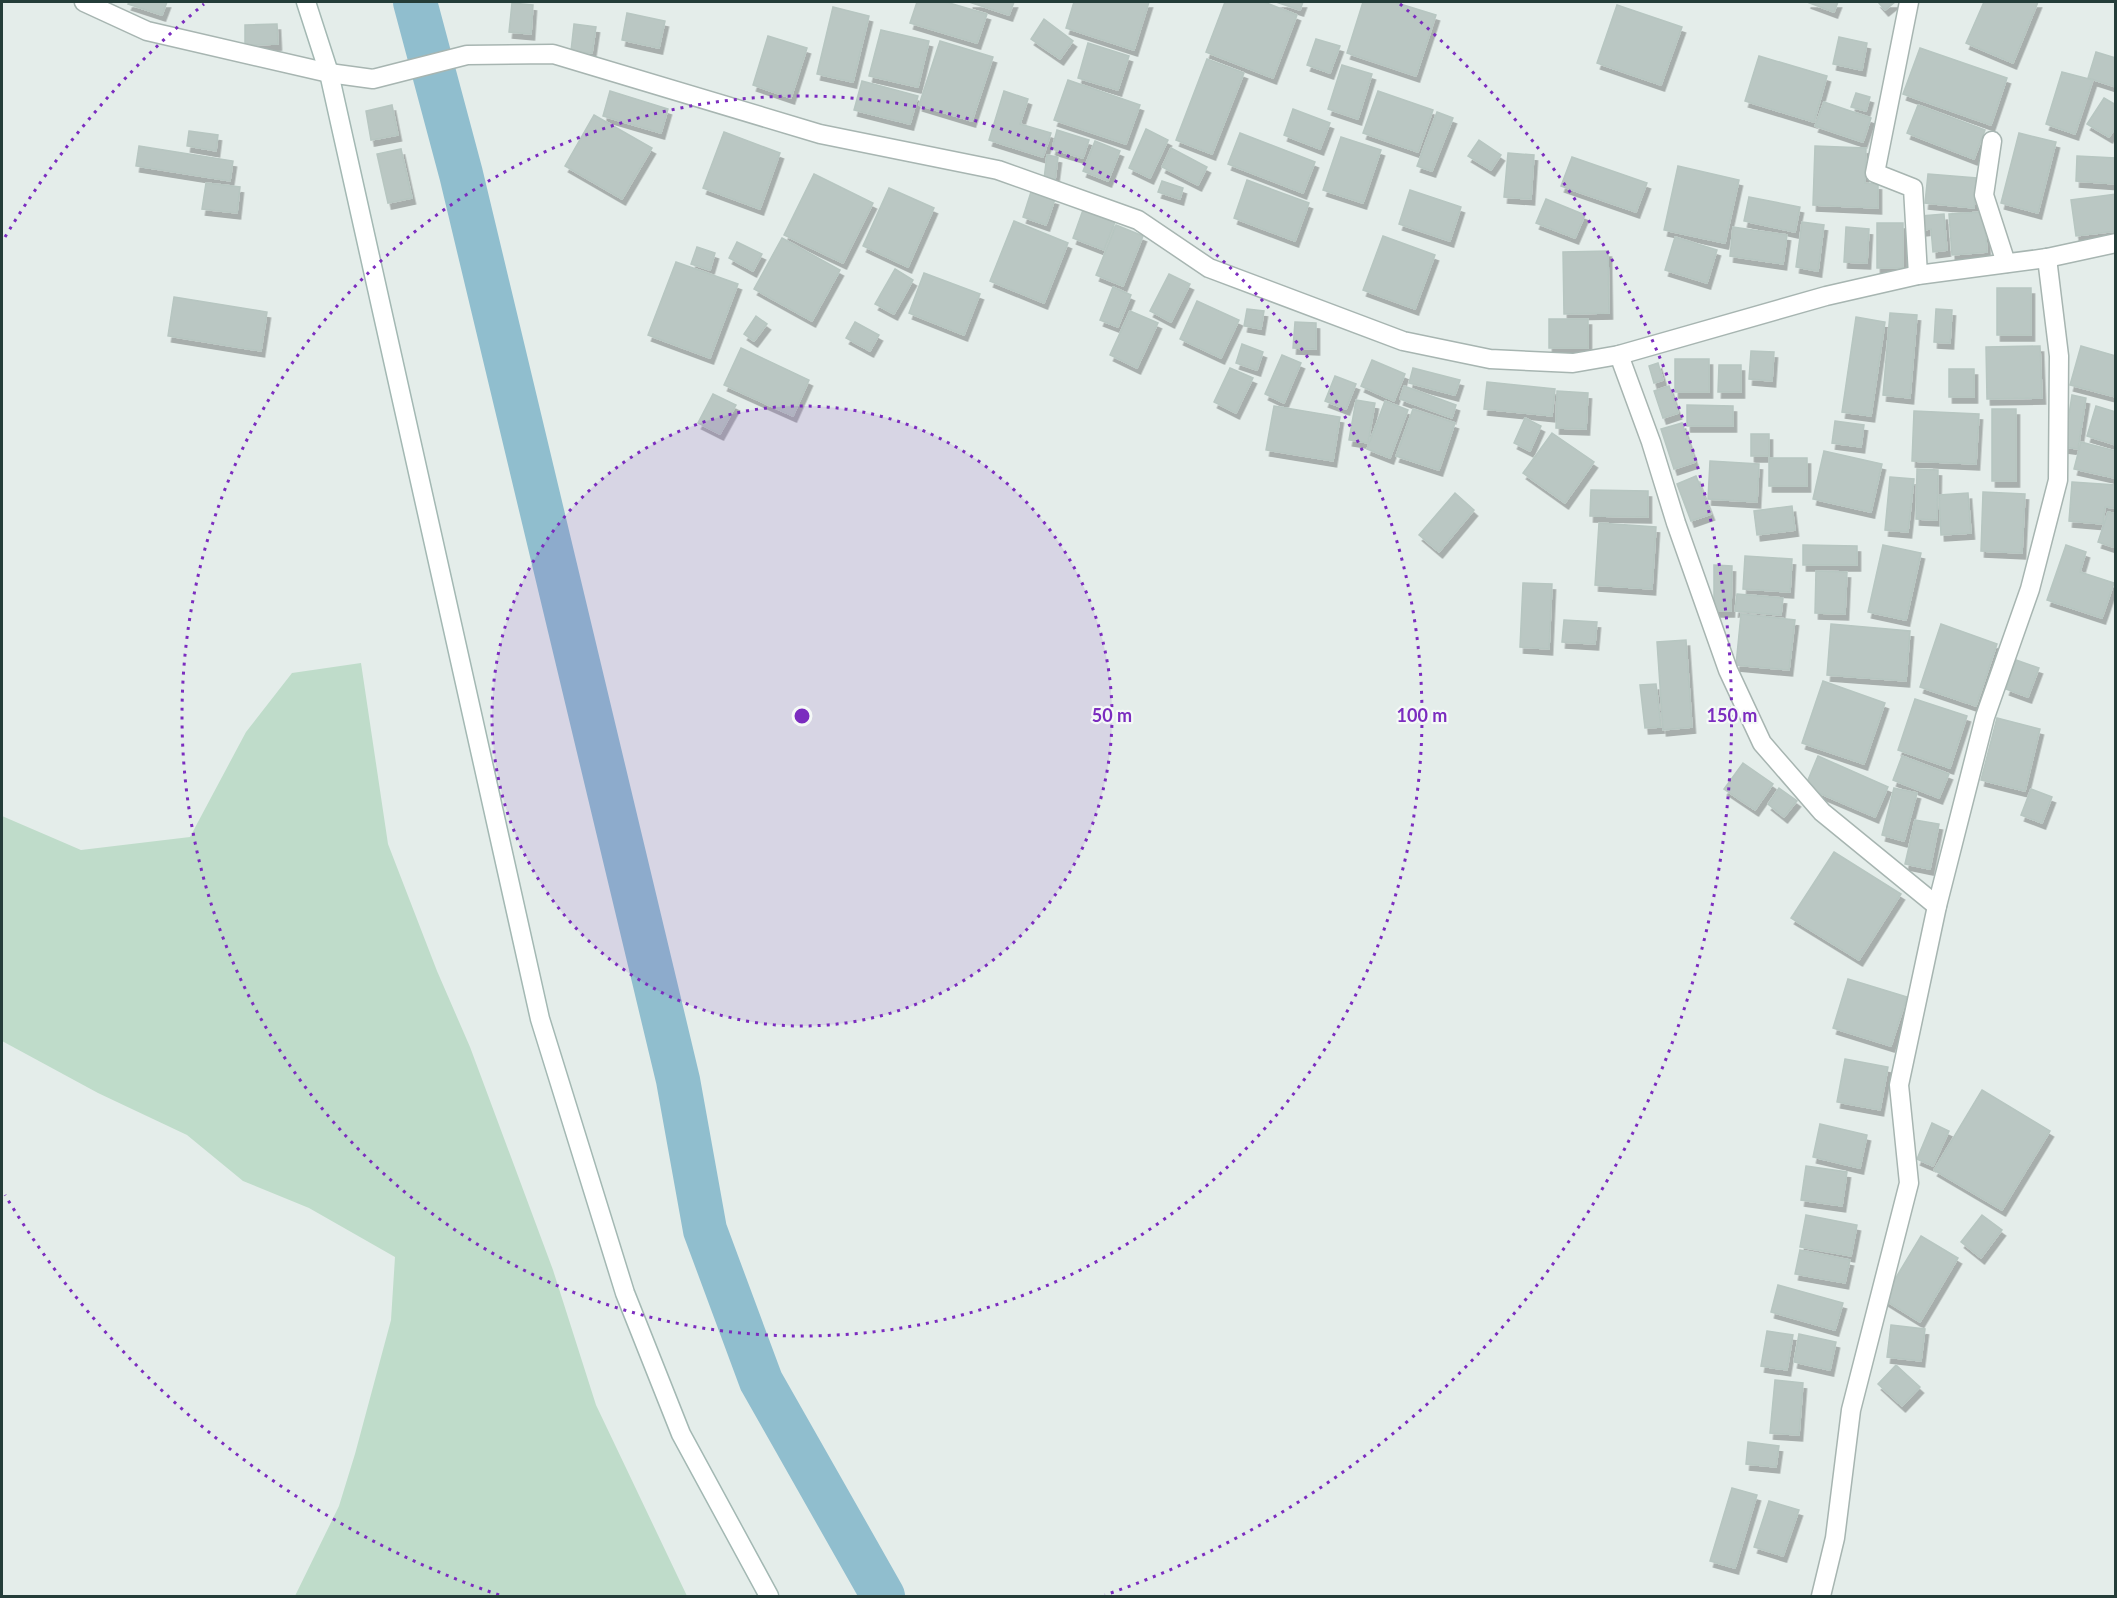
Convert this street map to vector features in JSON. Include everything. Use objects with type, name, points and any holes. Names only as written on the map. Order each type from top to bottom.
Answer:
[{"type":"street","points":[[84,2],[147,31],[329,73],[373,79],[467,55],[553,54],[820,134],[998,170],[1138,220],[1209,268],[1403,342],[1502,359],[1573,363],[1619,355],[1826,296],[1918,275],[2047,258],[2115,243]]},
{"type":"street","points":[[306,2],[329,73],[540,1019],[625,1293],[638,1326],[681,1434],[769,1596]]},
{"type":"street","points":[[1909,2],[1875,172],[1913,188],[1918,275]]},
{"type":"street","points":[[1992,141],[1984,195],[2006,262]]},
{"type":"street","points":[[1821,1596],[1835,1538],[1851,1410],[1909,1183],[1899,1085],[1937,906],[1985,717],[2030,589],[2058,480],[2059,356],[2047,258]]},
{"type":"street","points":[[1619,355],[1652,442],[1676,524],[1728,670],[1762,743],[1822,812],[1937,906]]},
{"type":"green space","points":[[361,663],[388,844],[437,971],[470,1047],[553,1270],[596,1405],[687,1596],[295,1596],[339,1506],[355,1454],[391,1320],[395,1257],[309,1208],[243,1181],[187,1135],[98,1093],[2,1041],[2,816],[81,850],[190,837],[246,732],[292,673]]},
{"type":"building","points":[[129,2],[167,2],[162,15],[128,4]]},
{"type":"building","points":[[917,2],[946,2],[987,14],[977,43],[910,23]]},
{"type":"building","points":[[969,2],[1014,2],[1009,15]]},
{"type":"building","points":[[1074,2],[1149,2],[1134,50],[1066,28]]},
{"type":"building","points":[[1225,2],[1264,2],[1297,15],[1273,78],[1206,52]]},
{"type":"building","points":[[1276,2],[1303,2],[1300,10]]},
{"type":"building","points":[[1363,2],[1394,2],[1436,15],[1416,76],[1347,53]]},
{"type":"building","points":[[1807,2],[1838,2],[1834,12]]},
{"type":"building","points":[[1878,2],[1895,2],[1885,10]]},
{"type":"building","points":[[1984,2],[2038,2],[2013,63],[1966,43]]},
{"type":"building","points":[[512,3],[533,5],[531,34],[509,32]]},
{"type":"building","points":[[1617,5],[1682,27],[1661,85],[1597,63]]},
{"type":"building","points":[[833,7],[869,16],[853,82],[817,74]]},
{"type":"building","points":[[627,13],[665,21],[659,48],[622,40]]},
{"type":"building","points":[[1044,19],[1073,41],[1060,59],[1031,39]]},
{"type":"building","points":[[277,24],[278,44],[245,45],[245,25]]},
{"type":"building","points":[[574,24],[596,27],[592,53],[571,51]]},
{"type":"building","points":[[881,30],[929,41],[918,87],[869,76]]},
{"type":"building","points":[[768,36],[807,48],[791,98],[753,85]]},
{"type":"building","points":[[1839,37],[1867,43],[1862,70],[1833,64]]},
{"type":"building","points":[[1316,39],[1340,46],[1330,73],[1307,65]]},
{"type":"building","points":[[940,41],[993,57],[972,121],[919,105]]},
{"type":"building","points":[[1088,43],[1129,56],[1118,90],[1078,78]]},
{"type":"building","points":[[1920,48],[2007,78],[1991,125],[1903,94]]},
{"type":"building","points":[[2096,52],[2116,58],[2116,87],[2088,78]]},
{"type":"building","points":[[1759,56],[1827,76],[1814,122],[1745,101]]},
{"type":"building","points":[[1207,59],[1244,73],[1212,154],[1176,140]]},
{"type":"building","points":[[1342,65],[1372,74],[1358,119],[1328,109]]},
{"type":"building","points":[[2062,72],[2093,80],[2075,134],[2046,124]]},
{"type":"building","points":[[1068,80],[1140,105],[1126,144],[1054,120]]},
{"type":"building","points":[[862,81],[918,96],[910,124],[854,110]]},
{"type":"building","points":[[610,91],[668,109],[661,133],[603,116]]},
{"type":"building","points":[[1004,91],[1028,99],[1020,124],[1051,133],[1043,157],[989,140]]},
{"type":"building","points":[[1378,91],[1433,110],[1418,152],[1363,133]]},
{"type":"building","points":[[1856,93],[1870,97],[1866,111],[1851,107]]},
{"type":"building","points":[[2104,98],[2116,105],[2116,127],[2109,137],[2087,124]]},
{"type":"building","points":[[1824,102],[1871,118],[1863,142],[1815,126]]},
{"type":"building","points":[[392,105],[398,135],[371,140],[366,111]]},
{"type":"building","points":[[1918,105],[1985,130],[1974,159],[1907,133]]},
{"type":"building","points":[[1293,109],[1330,123],[1320,149],[1284,135]]},
{"type":"building","points":[[1437,112],[1453,118],[1432,171],[1417,166]]},
{"type":"building","points":[[594,115],[652,148],[622,199],[565,166]]},
{"type":"building","points":[[1146,129],[1168,140],[1150,178],[1129,168]]},
{"type":"building","points":[[1057,130],[1089,140],[1083,158],[1052,149]]},
{"type":"building","points":[[189,131],[218,135],[216,151],[187,146]]},
{"type":"building","points":[[724,132],[780,153],[760,209],[703,188]]},
{"type":"building","points":[[1240,133],[1315,162],[1303,193],[1228,164]]},
{"type":"building","points":[[2019,133],[2056,142],[2038,213],[2001,203]]},
{"type":"building","points":[[1341,137],[1381,150],[1363,203],[1323,190]]},
{"type":"building","points":[[1479,140],[1501,155],[1491,170],[1468,156]]},
{"type":"building","points":[[1095,141],[1120,151],[1108,181],[1083,171]]},
{"type":"building","points":[[139,146],[233,161],[230,181],[136,166]]},
{"type":"building","points":[[1815,146],[1866,148],[1865,183],[1878,184],[1878,208],[1813,205]]},
{"type":"building","points":[[1171,148],[1207,167],[1198,185],[1162,167]]},
{"type":"building","points":[[401,149],[412,198],[388,203],[377,154]]},
{"type":"building","points":[[1508,153],[1534,155],[1531,199],[1504,197]]},
{"type":"building","points":[[1047,155],[1058,157],[1055,180],[1044,179]]},
{"type":"building","points":[[2077,156],[2116,158],[2116,184],[2076,181]]},
{"type":"building","points":[[1572,157],[1647,183],[1636,212],[1561,186]]},
{"type":"building","points":[[1678,166],[1739,180],[1725,243],[1664,230]]},
{"type":"building","points":[[814,174],[873,203],[843,263],[784,235]]},
{"type":"building","points":[[1928,174],[1977,178],[1974,208],[1925,203]]},
{"type":"building","points":[[1247,180],[1309,203],[1295,241],[1234,218]]},
{"type":"building","points":[[1162,181],[1183,188],[1180,199],[1158,192]]},
{"type":"building","points":[[206,183],[240,187],[237,213],[202,209]]},
{"type":"building","points":[[889,188],[934,208],[908,267],[863,246]]},
{"type":"building","points":[[1410,190],[1461,207],[1450,241],[1399,224]]},
{"type":"building","points":[[1031,192],[1055,199],[1046,225],[1023,217]]},
{"type":"building","points":[[2116,194],[2116,231],[2076,236],[2071,200]]},
{"type":"building","points":[[1749,197],[1800,207],[1795,232],[1744,221]]},
{"type":"building","points":[[1546,199],[1585,215],[1575,238],[1536,223]]},
{"type":"building","points":[[1083,210],[1115,222],[1104,250],[1073,238]]},
{"type":"building","points":[[1984,212],[1987,252],[1952,255],[1949,214]]},
{"type":"building","points":[[1944,214],[1947,250],[1933,252],[1931,229],[1922,230],[1921,216]]},
{"type":"building","points":[[1014,221],[1068,243],[1044,303],[990,281]]},
{"type":"building","points":[[1802,222],[1824,225],[1818,271],[1796,267]]},
{"type":"building","points":[[1877,223],[1903,223],[1903,268],[1877,268]]},
{"type":"building","points":[[1116,225],[1143,236],[1123,286],[1096,275]]},
{"type":"building","points":[[1733,227],[1787,235],[1783,264],[1730,256]]},
{"type":"building","points":[[1846,227],[1869,229],[1867,263],[1844,262]]},
{"type":"building","points":[[1383,236],[1435,255],[1415,309],[1363,290]]},
{"type":"building","points":[[1675,237],[1717,250],[1707,283],[1665,270]]},
{"type":"building","points":[[782,238],[840,270],[812,321],[754,289]]},
{"type":"building","points":[[737,242],[762,254],[753,271],[729,258]]},
{"type":"building","points":[[697,247],[715,253],[710,270],[691,264]]},
{"type":"building","points":[[1608,251],[1609,313],[1564,314],[1563,252]]},
{"type":"building","points":[[676,262],[738,284],[710,358],[648,335]]},
{"type":"building","points":[[895,269],[913,280],[894,314],[875,304]]},
{"type":"building","points":[[924,273],[980,294],[964,335],[909,313]]},
{"type":"building","points":[[1169,274],[1190,284],[1171,322],[1150,311]]},
{"type":"building","points":[[1113,287],[1131,295],[1118,327],[1100,320]]},
{"type":"building","points":[[1997,288],[2031,288],[2031,335],[1997,335]]},
{"type":"building","points":[[174,297],[267,312],[261,351],[168,336]]},
{"type":"building","points":[[1197,301],[1239,320],[1221,358],[1180,339]]},
{"type":"building","points":[[1247,309],[1264,311],[1261,329],[1244,326]]},
{"type":"building","points":[[1936,309],[1952,310],[1950,343],[1934,342]]},
{"type":"building","points":[[1130,311],[1158,323],[1137,368],[1110,355]]},
{"type":"building","points":[[1890,313],[1917,315],[1910,398],[1883,395]]},
{"type":"building","points":[[756,316],[767,324],[754,341],[744,334]]},
{"type":"building","points":[[1856,317],[1885,322],[1871,416],[1842,412]]},
{"type":"building","points":[[1549,319],[1588,319],[1588,348],[1549,348]]},
{"type":"building","points":[[855,322],[879,335],[870,351],[846,338]]},
{"type":"building","points":[[1295,322],[1316,323],[1316,349],[1293,348]]},
{"type":"building","points":[[1242,344],[1263,352],[1257,370],[1236,363]]},
{"type":"building","points":[[2040,346],[2042,398],[1987,399],[1986,347]]},
{"type":"building","points":[[2081,346],[2116,356],[2116,397],[2070,385]]},
{"type":"building","points":[[741,348],[809,380],[793,416],[724,385]]},
{"type":"building","points":[[1751,351],[1774,352],[1772,381],[1749,379]]},
{"type":"building","points":[[1282,355],[1301,363],[1284,403],[1265,394]]},
{"type":"building","points":[[1675,359],[1709,359],[1709,392],[1675,392]]},
{"type":"building","points":[[1372,360],[1405,374],[1394,401],[1361,386]]},
{"type":"building","points":[[1658,363],[1663,380],[1654,383],[1649,366]]},
{"type":"building","points":[[1719,365],[1741,365],[1741,392],[1718,392]]},
{"type":"building","points":[[1230,368],[1253,378],[1236,413],[1214,402]]},
{"type":"building","points":[[1413,368],[1460,380],[1455,395],[1409,383]]},
{"type":"building","points":[[1949,369],[1974,369],[1974,397],[1949,397]]},
{"type":"building","points":[[1335,376],[1356,384],[1346,409],[1325,401]]},
{"type":"building","points":[[1487,382],[1555,389],[1552,416],[1484,409]]},
{"type":"building","points":[[1404,386],[1456,405],[1452,418],[1400,399]]},
{"type":"building","points":[[1669,386],[1678,413],[1663,418],[1654,391]]},
{"type":"building","points":[[1557,391],[1588,393],[1586,429],[1556,428]]},
{"type":"building","points":[[713,394],[736,405],[720,434],[698,423]]},
{"type":"building","points":[[2072,395],[2086,398],[2078,449],[2064,447]]},
{"type":"building","points":[[1356,400],[1375,403],[1368,443],[1349,440]]},
{"type":"building","points":[[1385,401],[1408,410],[1390,458],[1367,449]]},
{"type":"building","points":[[1687,405],[1733,406],[1733,426],[1687,426]]},
{"type":"building","points":[[1274,406],[1340,417],[1333,461],[1266,450]]},
{"type":"building","points":[[2096,406],[2116,412],[2116,445],[2087,436]]},
{"type":"building","points":[[1413,409],[1455,423],[1439,470],[1396,456]]},
{"type":"building","points":[[1992,409],[2016,409],[2016,481],[1992,481]]},
{"type":"building","points":[[1914,411],[1979,414],[1976,464],[1912,461]]},
{"type":"building","points":[[1525,418],[1541,426],[1530,451],[1514,443]]},
{"type":"building","points":[[1835,421],[1864,425],[1861,447],[1832,443]]},
{"type":"building","points":[[1682,423],[1695,462],[1674,469],[1661,429]]},
{"type":"building","points":[[1552,433],[1594,462],[1565,503],[1523,473]]},
{"type":"building","points":[[1751,434],[1769,434],[1769,456],[1751,456]]},
{"type":"building","points":[[2081,442],[2116,451],[2115,478],[2074,469]]},
{"type":"building","points":[[1824,451],[1882,464],[1871,512],[1813,499]]},
{"type":"building","points":[[1769,458],[1807,458],[1807,486],[1769,486]]},
{"type":"building","points":[[1710,461],[1759,464],[1757,502],[1708,499]]},
{"type":"building","points":[[1917,469],[1938,470],[1937,520],[1916,519]]},
{"type":"building","points":[[1696,476],[1711,514],[1691,521],[1677,484]]},
{"type":"building","points":[[1890,477],[1914,479],[1908,532],[1885,530]]},
{"type":"building","points":[[2072,482],[2116,485],[2116,508],[2105,507],[2103,524],[2069,521]]},
{"type":"building","points":[[1591,490],[1648,491],[1648,517],[1590,516]]},
{"type":"building","points":[[1983,492],[2025,494],[2022,553],[1981,551]]},
{"type":"building","points":[[1455,493],[1474,510],[1439,552],[1419,535]]},
{"type":"building","points":[[1968,493],[1971,533],[1941,535],[1939,495]]},
{"type":"building","points":[[1792,506],[1795,530],[1757,535],[1754,511]]},
{"type":"building","points":[[2108,512],[2116,514],[2113,547],[2098,542]]},
{"type":"building","points":[[1599,523],[1656,527],[1652,589],[1595,585]]},
{"type":"building","points":[[1803,545],[1857,546],[1857,565],[1803,565]]},
{"type":"building","points":[[1883,545],[1921,553],[1906,620],[1868,612]]},
{"type":"building","points":[[2066,545],[2086,552],[2080,572],[2114,583],[2102,618],[2047,600]]},
{"type":"building","points":[[1745,556],[1792,559],[1790,592],[1743,589]]},
{"type":"building","points":[[1714,565],[1732,566],[1731,611],[1714,611]]},
{"type":"building","points":[[1816,571],[1847,572],[1845,614],[1815,613]]},
{"type":"building","points":[[1523,583],[1552,584],[1549,649],[1520,647]]},
{"type":"building","points":[[1737,594],[1783,598],[1781,615],[1735,611]]},
{"type":"building","points":[[1741,614],[1795,620],[1789,670],[1736,665]]},
{"type":"building","points":[[1564,620],[1597,622],[1595,644],[1562,642]]},
{"type":"building","points":[[1831,624],[1910,631],[1906,681],[1827,675]]},
{"type":"building","points":[[1941,624],[1997,644],[1976,706],[1920,687]]},
{"type":"building","points":[[1686,640],[1692,727],[1663,730],[1657,642]]},
{"type":"building","points":[[2016,660],[2039,668],[2028,697],[2006,689]]},
{"type":"building","points":[[1823,681],[1885,703],[1864,764],[1802,743]]},
{"type":"building","points":[[1656,684],[1661,727],[1645,728],[1640,685]]},
{"type":"building","points":[[1915,699],[1967,716],[1950,768],[1898,750]]},
{"type":"building","points":[[1997,718],[2040,729],[2025,791],[1981,780]]},
{"type":"building","points":[[1818,756],[1888,787],[1875,817],[1805,787]]},
{"type":"building","points":[[1902,756],[1949,774],[1939,798],[1893,780]]},
{"type":"building","points":[[1743,763],[1773,784],[1755,810],[1724,789]]},
{"type":"building","points":[[1779,788],[1797,801],[1784,817],[1768,804]]},
{"type":"building","points":[[1894,788],[1917,793],[1904,841],[1882,835]]},
{"type":"building","points":[[2031,789],[2052,797],[2042,823],[2021,815]]},
{"type":"building","points":[[1915,820],[1939,824],[1930,869],[1905,864]]},
{"type":"building","points":[[1834,852],[1901,894],[1859,960],[1791,918]]},
{"type":"building","points":[[1848,979],[1907,997],[1891,1046],[1833,1028]]},
{"type":"building","points":[[1845,1059],[1888,1067],[1880,1110],[1837,1102]]},
{"type":"building","points":[[1982,1090],[2050,1131],[2002,1210],[1934,1170]]},
{"type":"building","points":[[1932,1123],[1949,1131],[1933,1166],[1917,1159]]},
{"type":"building","points":[[1820,1124],[1867,1135],[1860,1168],[1813,1157]]},
{"type":"building","points":[[1806,1166],[1847,1172],[1842,1206],[1801,1200]]},
{"type":"building","points":[[1806,1215],[1857,1225],[1851,1256],[1800,1247]]},
{"type":"building","points":[[1982,1215],[2002,1230],[1981,1258],[1961,1242]]},
{"type":"building","points":[[1921,1236],[1958,1258],[1920,1322],[1883,1299]]},
{"type":"building","points":[[1800,1250],[1850,1260],[1845,1283],[1795,1274]]},
{"type":"building","points":[[1778,1285],[1843,1303],[1835,1330],[1771,1312]]},
{"type":"building","points":[[1891,1325],[1925,1329],[1921,1361],[1887,1357]]},
{"type":"building","points":[[1767,1331],[1793,1335],[1787,1370],[1761,1366]]},
{"type":"building","points":[[1799,1334],[1836,1342],[1830,1370],[1794,1362]]},
{"type":"building","points":[[1896,1365],[1920,1387],[1902,1406],[1878,1384]]},
{"type":"building","points":[[1775,1380],[1803,1383],[1799,1435],[1770,1433]]},
{"type":"building","points":[[1748,1442],[1779,1446],[1776,1467],[1746,1464]]},
{"type":"building","points":[[1732,1488],[1757,1495],[1735,1568],[1710,1561]]},
{"type":"building","points":[[1769,1501],[1799,1510],[1783,1556],[1754,1547]]},
{"type":"waterway","points":[[415,2],[461,174],[678,1080],[705,1230],[761,1381],[883,1596]]}]
